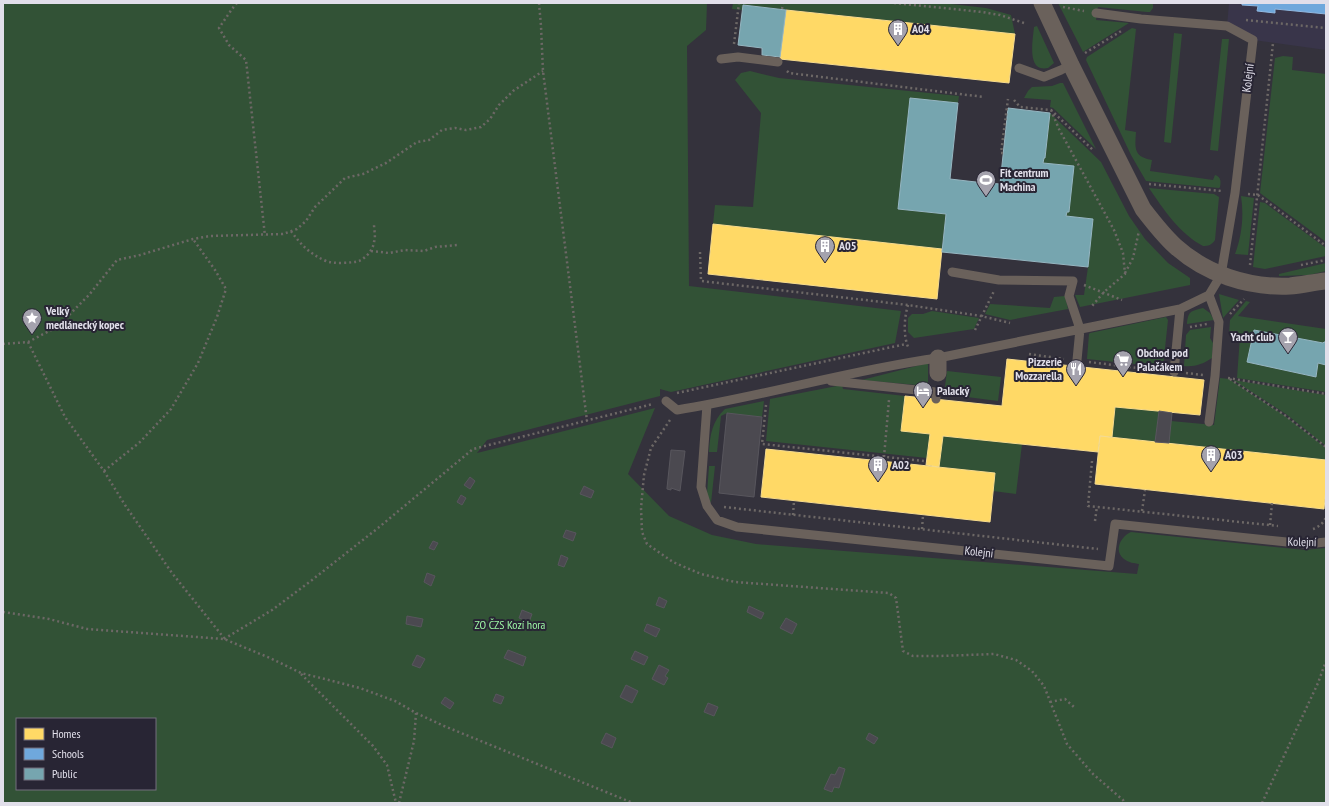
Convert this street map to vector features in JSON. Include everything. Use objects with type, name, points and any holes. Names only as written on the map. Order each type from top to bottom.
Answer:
[{"type":"street","points":[[1050,5],[1143,209],[1175,246],[1195,261],[1221,275],[1238,281],[1265,285],[1290,286],[1326,281]]},
{"type":"lane","name":"Kolejní","points":[[1096,13],[1141,19],[1227,26],[1252,40],[1235,193],[1221,275],[1209,295]]},
{"type":"lane","points":[[721,59],[738,57],[778,62]]},
{"type":"lane","points":[[1019,68],[1044,77],[1062,70],[1076,60]]},
{"type":"lane","points":[[952,272],[1000,280],[1073,281],[1069,296],[1080,329],[1077,360]]},
{"type":"lane","points":[[666,401],[677,410],[914,361],[938,366],[1080,329],[1180,309],[1209,295],[1219,322],[1215,376],[1209,422]]},
{"type":"lane","points":[[1174,372],[1180,309]]},
{"type":"lane","points":[[822,380],[936,392],[936,399]]},
{"type":"lane","name":"Kolejní","points":[[707,405],[701,487],[707,506],[717,520],[737,527],[1109,566],[1115,524],[1306,544],[1326,542]]},
{"type":"path","points":[[238,3],[219,28],[229,45],[246,60],[265,236]]},
{"type":"path","points":[[539,3],[542,71],[587,421]]},
{"type":"path","points":[[732,58],[739,3]]},
{"type":"path","points":[[782,9],[783,3]]},
{"type":"path","points":[[894,3],[982,12],[1000,15],[1024,23]]},
{"type":"path","points":[[1050,5],[1096,13]]},
{"type":"path","points":[[1076,60],[1141,19]]},
{"type":"path","points":[[1227,26],[1240,19],[1326,28]]},
{"type":"path","points":[[1250,262],[1273,43]]},
{"type":"path","points":[[778,62],[789,73],[984,97]]},
{"type":"path","points":[[3,344],[28,342],[57,327],[90,295],[117,260],[140,255],[193,239],[210,236],[265,236],[283,234],[298,229],[306,221],[315,207],[345,178],[363,174],[386,162],[417,142],[429,140],[442,130],[454,128],[466,130],[481,127],[490,119],[499,104],[513,90],[542,71]]},
{"type":"path","points":[[1003,153],[1001,153],[1008,100]]},
{"type":"path","points":[[1014,100],[1020,107],[1051,110],[1098,155]]},
{"type":"path","points":[[1051,110],[1059,129],[1114,230],[1122,253],[1125,274]]},
{"type":"path","points":[[291,231],[302,246],[327,262],[342,263],[359,261],[371,251],[375,241],[374,224]]},
{"type":"path","points":[[1092,306],[1104,292],[1125,274],[1133,258],[1139,225]]},
{"type":"path","points":[[104,471],[140,442],[171,409],[198,363],[217,317],[226,289],[215,270],[193,239]]},
{"type":"path","points":[[371,251],[389,253],[405,250],[424,251],[458,245]]},
{"type":"path","points":[[700,252],[701,281],[908,305],[982,316],[1010,323]]},
{"type":"path","points":[[975,330],[1000,280]]},
{"type":"path","points":[[1073,281],[1122,300]]},
{"type":"path","points":[[224,639],[272,610],[312,580],[474,449],[666,401],[676,394],[906,344],[905,315],[908,305]]},
{"type":"path","points":[[28,342],[66,417],[172,572],[224,639]]},
{"type":"path","points":[[1024,354],[1215,376]]},
{"type":"path","points":[[1326,394],[1228,378],[1286,416],[1326,447]]},
{"type":"path","points":[[884,457],[891,387]]},
{"type":"path","points":[[768,392],[762,444],[924,461]]},
{"type":"path","points":[[677,410],[651,448],[644,475],[641,508],[642,532],[647,544],[673,562],[701,574],[735,582],[889,593],[896,598],[903,651],[913,656],[994,654],[1016,660],[1032,672],[1044,686],[1067,744],[1094,774],[1124,801]]},
{"type":"path","points":[[1092,461],[1088,506],[1270,524],[1285,527]]},
{"type":"path","points":[[1142,511],[1145,490]]},
{"type":"path","points":[[793,514],[794,501]]},
{"type":"path","points":[[1270,524],[1272,503]]},
{"type":"path","points":[[707,506],[793,514],[1112,550]]},
{"type":"path","points":[[1095,521],[1097,506]]},
{"type":"path","points":[[922,529],[923,515]]},
{"type":"path","points":[[1309,530],[1317,528],[1326,516]]},
{"type":"path","points":[[3,612],[49,619],[87,629],[224,639],[301,673],[360,688],[395,701],[416,713],[514,755],[634,803]]},
{"type":"path","points":[[1262,803],[1318,683],[1326,661]]},
{"type":"path","points":[[301,673],[373,746],[387,766],[396,803]]},
{"type":"path","points":[[1050,702],[1065,699],[1074,707]]},
{"type":"path","points":[[399,803],[414,741],[416,713]]},
{"type":"shaded area","points":[[1229,3],[1326,3],[1326,50],[1253,40],[1227,26]]},
{"type":"green space","name":"ZO ČZS Kozí hora","points":[[3,3],[707,3],[706,30],[687,46],[689,286],[901,311],[895,343],[671,392],[660,389],[660,396],[487,440],[477,453],[655,408],[628,474],[669,516],[712,535],[756,544],[1137,574],[1139,564],[1126,560],[1119,552],[1121,540],[1131,532],[1304,550],[1326,548],[1326,803],[3,803]]},
{"type":"green space","points":[[733,3],[943,3],[986,8],[1011,15],[1015,34],[743,5],[742,10],[732,9]]},
{"type":"green space","points":[[1058,3],[1153,3],[1153,8],[1150,12],[1147,12],[1098,7],[1096,20],[1129,23],[1083,52]]},
{"type":"green space","points":[[1037,26],[1054,63],[1048,68],[1041,68],[1036,65],[1032,54],[1034,27]]},
{"type":"green space","points":[[1132,28],[1136,29],[1125,130],[1136,132],[1135,142],[1138,154],[1146,159],[1152,160],[1150,171],[1213,180],[1215,175],[1220,180],[1219,188],[1146,181],[1131,155],[1086,60],[1087,57]]},
{"type":"green space","points":[[1174,33],[1182,34],[1171,143],[1164,142]]},
{"type":"green space","points":[[1222,39],[1229,39],[1218,151],[1210,150]]},
{"type":"green space","points":[[1283,56],[1293,57],[1292,70],[1326,74],[1326,242],[1260,193],[1275,58]]},
{"type":"green space","points":[[750,71],[779,78],[959,96],[958,103],[910,98],[898,209],[946,214],[942,249],[713,224],[715,205],[753,207],[761,113],[735,80],[741,73]]},
{"type":"green space","points":[[1063,83],[1096,149],[1053,108],[1050,107],[1051,100],[1024,98],[1032,87],[1052,86]]},
{"type":"green space","points":[[1050,113],[1101,162],[1129,216],[1145,239],[1168,263],[1190,278],[1190,285],[1080,307],[1075,295],[1084,295],[1093,219],[1066,216],[1067,212],[1043,163],[1045,158]]},
{"type":"green space","points":[[1149,188],[1214,194],[1219,197],[1214,242],[1210,245],[1203,246],[1187,235],[1166,212]]},
{"type":"green space","points":[[1241,196],[1254,198],[1248,255],[1235,254],[1242,225]]},
{"type":"green space","points":[[1260,202],[1265,203],[1326,248],[1326,256],[1265,269],[1253,267]]},
{"type":"green space","points":[[1326,263],[1326,271],[1309,275],[1279,276],[1279,274]]},
{"type":"green space","points":[[1219,294],[1239,300],[1223,318]]},
{"type":"green space","points":[[1065,296],[1068,309],[1010,320],[985,314],[990,304],[1050,308],[1054,297]]},
{"type":"green space","points":[[1246,301],[1250,302],[1238,316],[1326,329],[1326,342],[1323,343],[1254,330],[1247,362],[1315,377],[1318,363],[1326,365],[1326,392],[1237,378],[1240,336],[1229,335],[1230,320]]},
{"type":"green space","points":[[1203,308],[1210,313],[1214,320],[1187,324],[1188,316],[1191,312]]},
{"type":"green space","points":[[932,311],[979,318],[974,329],[914,338],[908,332],[908,318],[912,314],[923,314]]},
{"type":"green space","points":[[1166,317],[1168,320],[1163,367],[1087,359],[1090,333]]},
{"type":"green space","points":[[1211,327],[1210,338],[1213,343],[1212,358],[1199,365],[1184,366],[1186,335],[1190,330]]},
{"type":"green space","points":[[928,363],[928,386],[862,380]]},
{"type":"green space","points":[[947,371],[1001,377],[998,401],[944,394]]},
{"type":"green space","points":[[1220,378],[1229,379],[1285,416],[1326,448],[1326,460],[1169,443],[1171,421],[1214,425]]},
{"type":"green space","points":[[1233,380],[1326,395],[1326,446],[1286,414]]},
{"type":"green space","points":[[842,385],[843,389],[905,396],[901,431],[930,434],[927,458],[766,441],[770,399]]},
{"type":"green space","points":[[764,401],[762,417],[727,413],[721,416],[717,452],[709,452],[714,423],[725,409]]},
{"type":"green space","points":[[1115,407],[1159,411],[1155,442],[1112,437]]},
{"type":"green space","points":[[943,436],[1022,444],[1016,494],[993,491],[995,473],[939,467]]},
{"type":"green space","points":[[709,466],[715,466],[711,503],[707,494]]},
{"type":"building: Homes","name":"A04","points":[[786,10],[1015,34],[1009,83],[780,59]]},
{"type":"building: Homes","name":"A05","points":[[713,224],[942,249],[937,299],[708,274]]},
{"type":"building: Homes","points":[[1007,359],[1204,380],[1200,415],[1115,407],[1112,437],[1100,436],[1098,452],[943,436],[939,467],[926,465],[930,434],[901,431],[905,396],[1002,406]]},
{"type":"building: Homes","name":"A03","points":[[1100,436],[1326,460],[1324,509],[1095,484]]},
{"type":"building: Homes","name":"A02","points":[[766,449],[995,473],[990,522],[761,497]]},
{"type":"building: Schools","points":[[1242,3],[1326,3],[1326,14],[1275,9],[1275,13],[1257,11],[1258,6],[1242,5]]},
{"type":"building: Public","points":[[743,5],[786,10],[780,57],[762,55],[762,48],[738,45]]},
{"type":"building: Public","points":[[910,98],[958,103],[950,179],[976,182],[1000,184],[1008,108],[1050,113],[1045,158],[1043,163],[1074,166],[1069,212],[1067,212],[1066,216],[1093,219],[1088,267],[942,252],[946,214],[898,209]]},
{"type":"building: Public","points":[[1254,330],[1323,343],[1326,342],[1326,365],[1318,363],[1316,377],[1247,362]]},
{"type":"building: Other","points":[[1159,411],[1172,413],[1169,443],[1155,442]]},
{"type":"building: Other","points":[[727,413],[762,417],[754,497],[719,493]]},
{"type":"building: Other","points":[[671,450],[685,451],[680,491],[671,488],[671,490],[667,489]]},
{"type":"building: Other","points":[[470,477],[475,481],[470,489],[464,485]]},
{"type":"building: Other","points":[[584,486],[594,491],[591,498],[580,494]]},
{"type":"building: Other","points":[[461,495],[466,498],[462,505],[457,502]]},
{"type":"building: Other","points":[[566,530],[576,533],[573,541],[563,537]]},
{"type":"building: Other","points":[[433,541],[438,543],[434,550],[429,548]]},
{"type":"building: Other","points":[[561,555],[568,558],[564,567],[558,565]]},
{"type":"building: Other","points":[[427,573],[435,576],[431,586],[424,582]]},
{"type":"building: Other","points":[[659,597],[667,601],[664,608],[656,605]]},
{"type":"building: Other","points":[[749,606],[764,613],[761,619],[747,612]]},
{"type":"building: Other","points":[[522,610],[532,614],[529,622],[519,618]]},
{"type":"building: Other","points":[[407,616],[423,619],[421,627],[406,624]]},
{"type":"building: Other","points":[[786,618],[797,624],[792,634],[780,628]]},
{"type":"building: Other","points":[[647,624],[660,629],[656,637],[644,631]]},
{"type":"building: Other","points":[[508,650],[526,657],[523,666],[504,658]]},
{"type":"building: Other","points":[[635,651],[648,657],[644,665],[631,659]]},
{"type":"building: Other","points":[[417,655],[425,659],[420,668],[412,665]]},
{"type":"building: Other","points":[[659,665],[669,670],[665,676],[668,678],[664,685],[652,679]]},
{"type":"building: Other","points":[[626,685],[638,691],[632,703],[620,697]]},
{"type":"building: Other","points":[[496,694],[504,697],[501,704],[493,701]]},
{"type":"building: Other","points":[[445,697],[454,703],[450,709],[441,703]]},
{"type":"building: Other","points":[[708,703],[718,707],[714,716],[704,712]]},
{"type":"building: Other","points":[[606,733],[616,738],[612,748],[601,743]]},
{"type":"building: Other","points":[[869,733],[878,738],[874,744],[866,739]]},
{"type":"building: Other","points":[[839,767],[845,769],[839,788],[834,787],[832,792],[824,789],[831,774],[835,775]]},
{"type":"place","name":"A04","points":[[898,46]]},
{"type":"place","name":"Fit centrum Machina","points":[[986,197]]},
{"type":"place","name":"A05","points":[[825,263]]},
{"type":"place","name":"Velký medlánecký kopec","points":[[32,335]]},
{"type":"place","name":"Yacht club","points":[[1288,354]]},
{"type":"place","name":"Obchod pod Palačákem","points":[[1123,377]]},
{"type":"place","name":"Pizzerie Mozzarella","points":[[1076,386]]},
{"type":"place","name":"Palacký","points":[[923,408]]},
{"type":"place","name":"A03","points":[[1211,472]]},
{"type":"place","name":"A02","points":[[878,482]]}]
